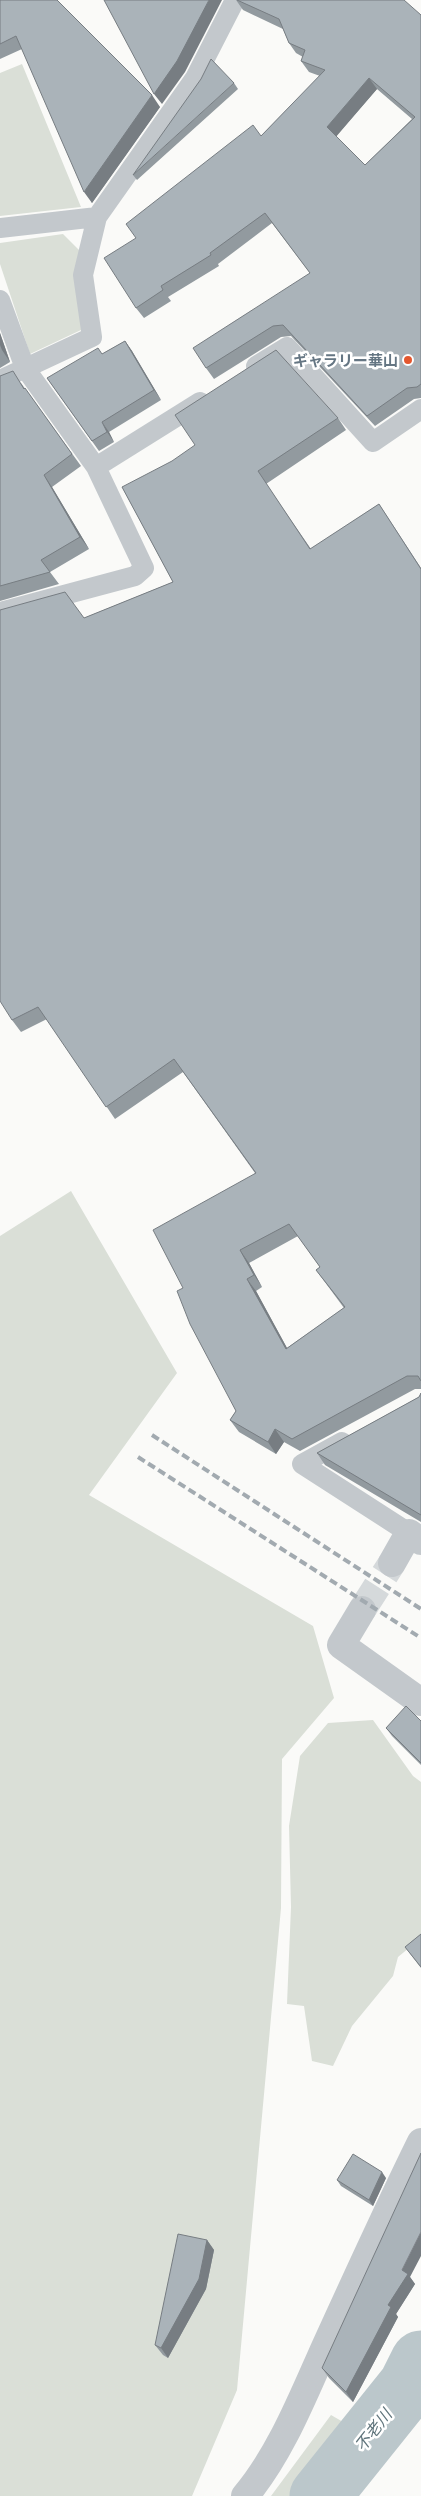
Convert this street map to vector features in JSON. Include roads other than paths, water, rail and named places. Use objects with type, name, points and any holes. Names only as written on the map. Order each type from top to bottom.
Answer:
[{"type":"street","points":[[392,1562],[415,1537]]},
{"type":"street","points":[[362,1610],[341,1645],[421,1702]]},
{"type":"street","points":[[245,2496],[263,2474],[307,2386],[384,2216],[421,2142]]},
{"type":"lane","points":[[0,380],[92,337],[83,275],[97,217],[195,78],[235,0]]},
{"type":"lane","points":[[0,228],[97,217]]},
{"type":"lane","points":[[0,300],[24,368],[96,467],[144,568],[135,576],[0,612]]},
{"type":"lane","points":[[237,378],[287,347],[373,442],[421,409]]},
{"type":"lane","points":[[96,467],[212,394]]},
{"type":"lane","points":[[362,1431],[302,1464],[415,1537]]},
{"type":"waterway","name":"不老川","points":[[320,2496],[409,2385],[421,2361]]},
{"type":"tunnel","points":[[362,1610],[392,1563]]},
{"type":"railway","points":[[152,1435],[421,1609]]},
{"type":"railway","points":[[138,1457],[421,1638]]},
{"type":"place","name":"ギャラリー華山","points":[[408,360]]}]
